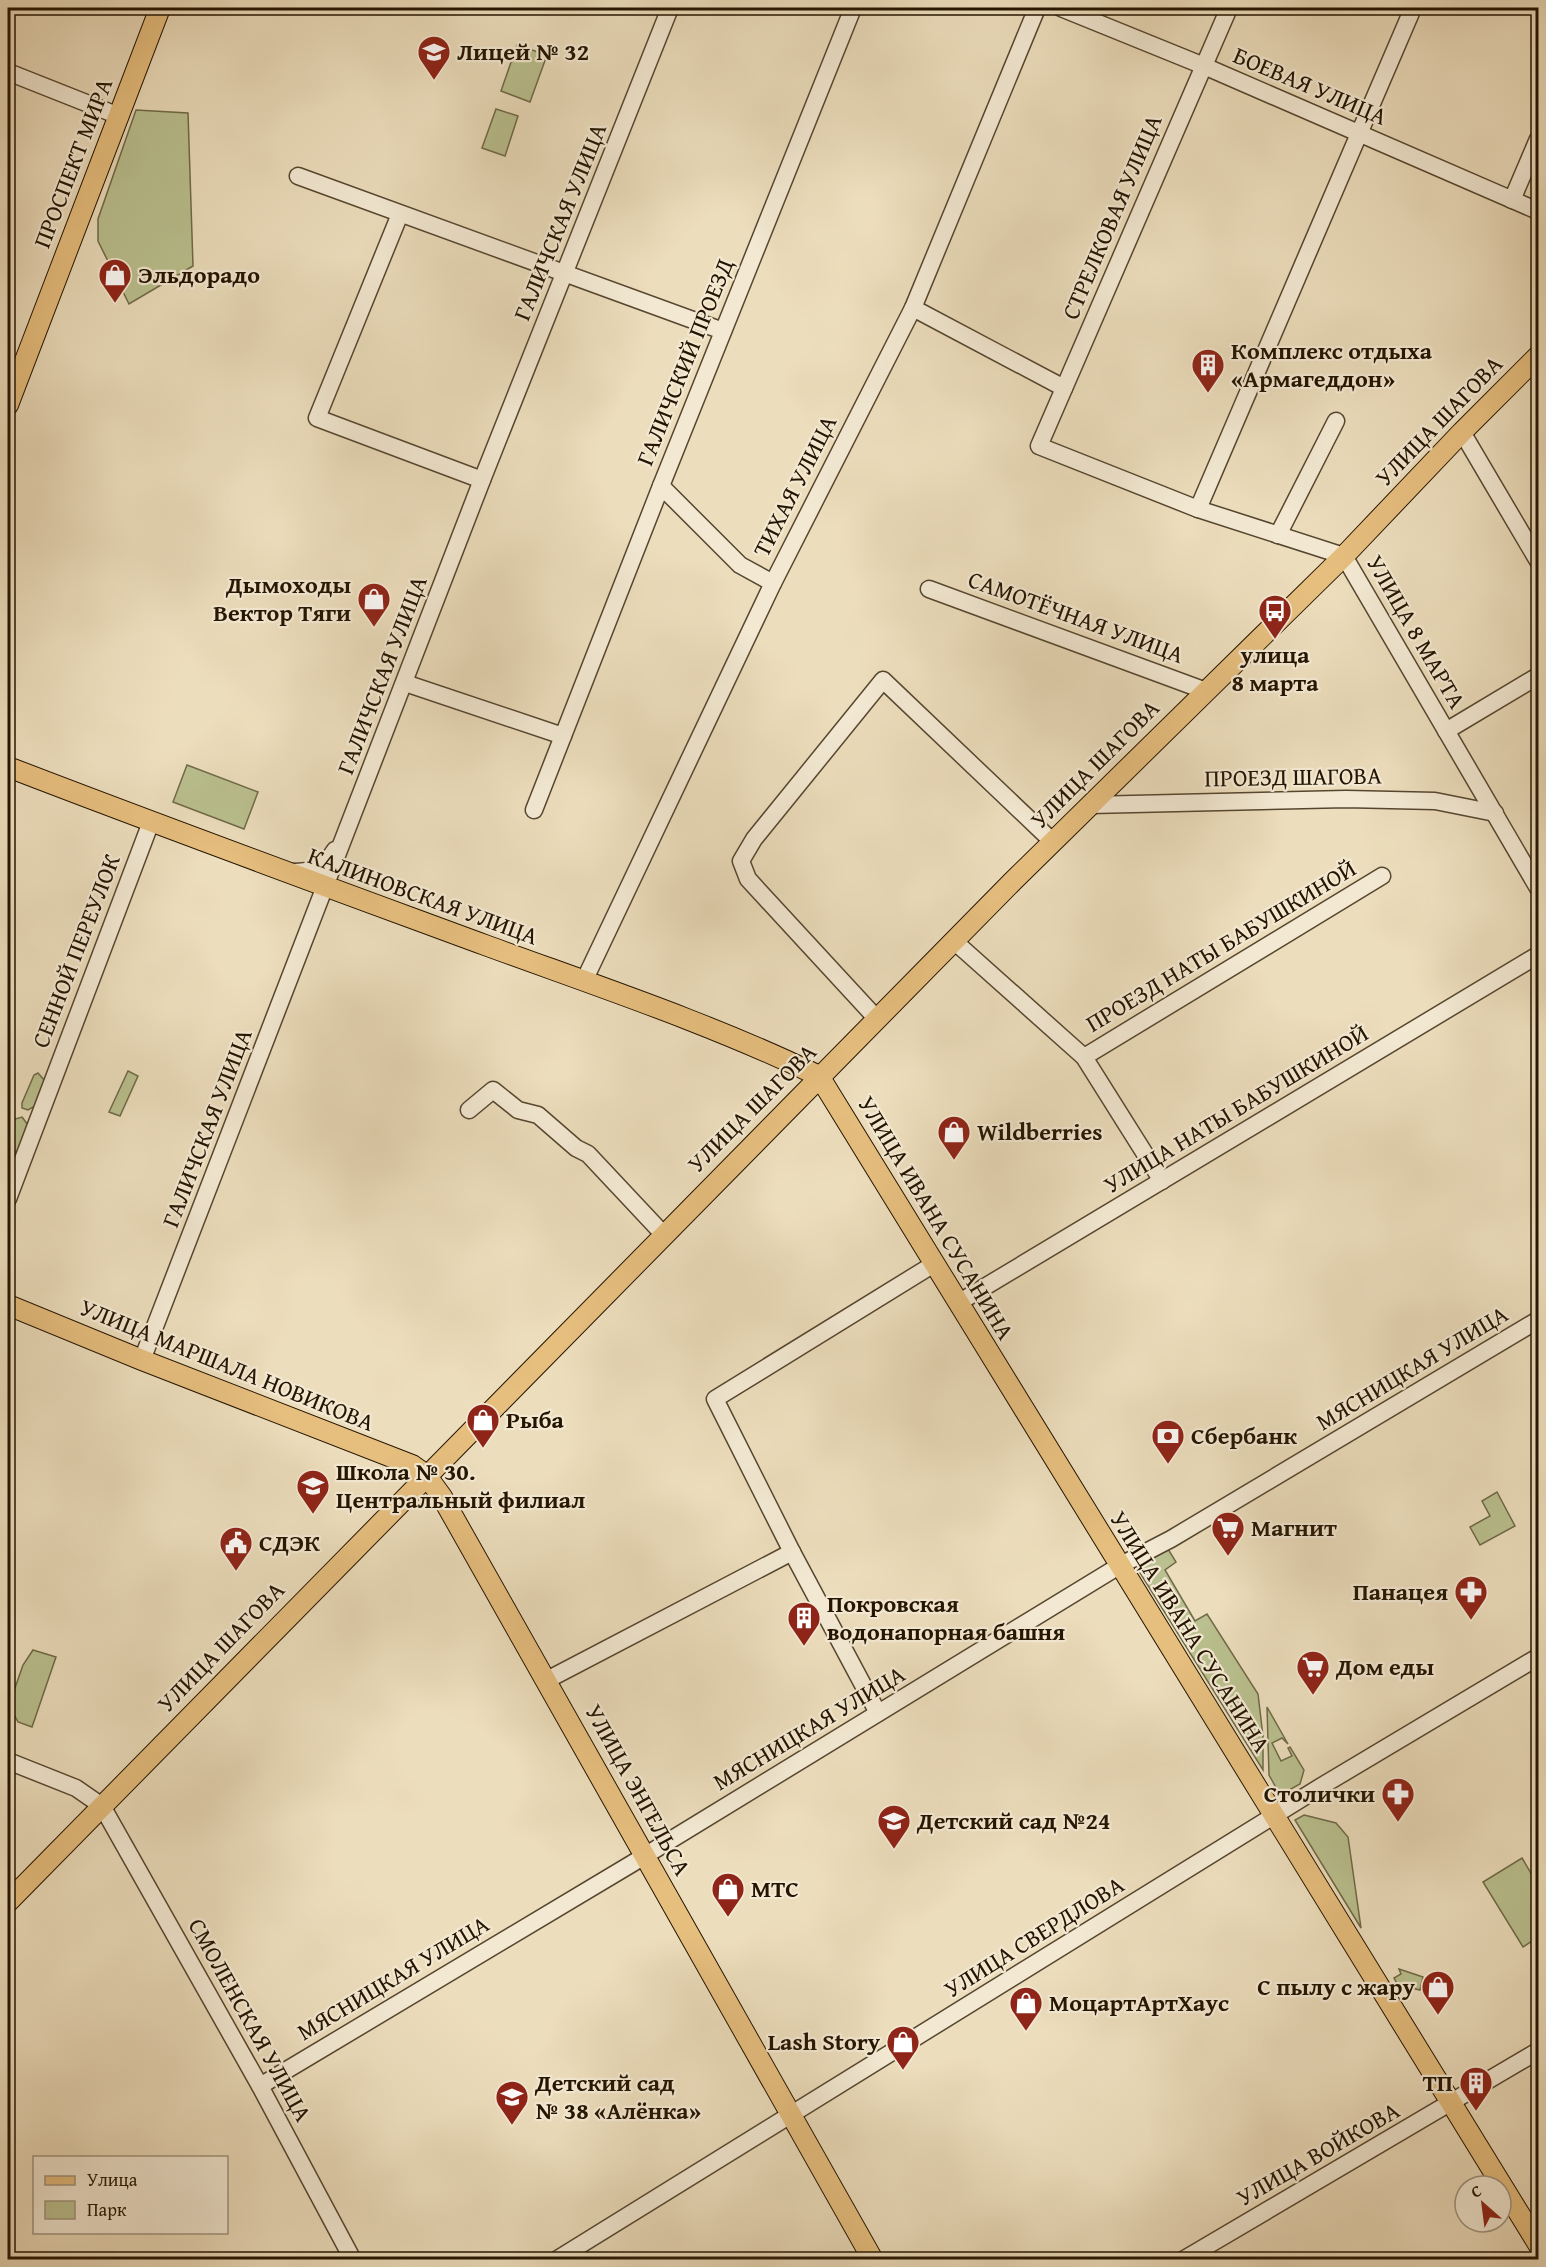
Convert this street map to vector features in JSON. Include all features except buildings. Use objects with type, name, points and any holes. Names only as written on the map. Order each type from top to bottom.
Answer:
[{"type":"main road","name":"ПРОСПЕКТ МИРА","points":[[8,405],[160,8]]},
{"type":"main road","name":"УЛИЦА ШАГОВА","points":[[8,1902],[819,1076],[1090,805],[1344,556],[1462,432],[1539,356]]},
{"type":"main road","name":"КАЛИНОВСКАЯ УЛИЦА","points":[[8,767],[279,871],[584,981],[775,1055],[819,1076]]},
{"type":"main road","name":"УЛИЦА ИВАНА СУСАНИНА","points":[[819,1076],[1539,2244]]},
{"type":"main road","name":"УЛИЦА МАРШАЛА НОВИКОВА","points":[[8,1305],[412,1465],[426,1474]]},
{"type":"main road","name":"УЛИЦА ЭНГЕЛЬСА","points":[[426,1474],[442,1497],[547,1680],[873,2259]]},
{"type":"street","name":"ГАЛИЧСКАЯ УЛИЦА","points":[[142,1360],[482,480],[670,8]]},
{"type":"street","name":"ГАЛИЧСКИЙ ПРОЕЗД","points":[[534,810],[853,8]]},
{"type":"street","name":"ТИХАЯ УЛИЦА","points":[[584,981],[773,583],[913,308],[1037,8]]},
{"type":"street","name":"БОЕВАЯ УЛИЦА","points":[[1061,8],[1204,66],[1539,211]]},
{"type":"street","name":"СТРЕЛКОВАЯ УЛИЦА","points":[[1039,446],[1229,8]]},
{"type":"street","points":[[1198,509],[1357,132],[1413,8]]},
{"type":"street","points":[[8,72],[119,116]]},
{"type":"street","points":[[1512,200],[1539,139]]},
{"type":"street","points":[[298,176],[723,331]]},
{"type":"street","points":[[400,214],[317,418],[482,480]]},
{"type":"street","points":[[913,308],[1064,388]]},
{"type":"street","points":[[1278,535],[1336,421]]},
{"type":"street","points":[[1462,432],[1539,561]]},
{"type":"street","name":"УЛИЦА 8 МАРТА","points":[[1039,446],[1198,509],[1344,556],[1539,888]]},
{"type":"street","points":[[661,486],[740,565],[773,583]]},
{"type":"street","name":"САМОТЁЧНАЯ УЛИЦА","points":[[929,589],[1206,691]]},
{"type":"street","points":[[1446,731],[1539,676]]},
{"type":"street","points":[[877,1019],[748,879],[741,861],[754,840],[883,680],[1053,842]]},
{"type":"street","points":[[405,683],[563,736]]},
{"type":"street","name":"ПРОЕЗД ШАГОВА","points":[[1090,805],[1346,799],[1424,801],[1495,813]]},
{"type":"street","name":"СЕННОЙ ПЕРЕУЛОК","points":[[8,1199],[151,822]]},
{"type":"street","points":[[279,871],[311,872],[320,868],[330,859],[345,834]]},
{"type":"street","name":"ПРОЕЗД НАТЫ БАБУШКИНОЙ","points":[[1084,1057],[1382,876]]},
{"type":"street","points":[[954,941],[1084,1057],[1162,1180]]},
{"type":"street","name":"УЛИЦА НАТЫ БАБУШКИНОЙ","points":[[958,1303],[1539,955]]},
{"type":"street","points":[[469,1110],[493,1090],[518,1110],[538,1115],[576,1148],[588,1154],[664,1235]]},
{"type":"street","points":[[878,1713],[792,1552],[716,1399],[934,1264]]},
{"type":"street","name":"МЯСНИЦКАЯ УЛИЦА","points":[[260,2086],[1119,1566],[1171,1539],[1539,1320]]},
{"type":"street","points":[[547,1680],[792,1552]]},
{"type":"street","name":"УЛИЦА СВЕРДЛОВА","points":[[556,2259],[1274,1817],[1539,1658]]},
{"type":"street","points":[[8,1761],[76,1788],[102,1806]]},
{"type":"street","name":"СМОЛЕНСКАЯ УЛИЦА","points":[[102,1806],[260,2086],[353,2259]]},
{"type":"street","name":"УЛИЦА ВОЙКОВА","points":[[1183,2259],[1539,2051]]},
{"type":"green space","points":[[517,45],[547,55],[530,102],[501,91]]},
{"type":"green space","points":[[496,109],[518,116],[505,156],[482,148]]},
{"type":"green space","points":[[136,110],[188,113],[193,266],[129,304],[98,241],[98,219]]},
{"type":"green space","points":[[187,765],[258,792],[244,829],[173,802]]},
{"type":"green space","points":[[128,1071],[138,1076],[120,1116],[109,1112]]},
{"type":"green space","points":[[38,1073],[45,1081],[35,1106],[28,1110],[22,1108],[34,1075]]},
{"type":"green space","points":[[22,1117],[28,1125],[19,1150],[12,1154],[8,1153],[8,1137],[15,1119]]},
{"type":"green space","points":[[1497,1492],[1515,1526],[1480,1545],[1470,1527],[1490,1516],[1482,1501]]},
{"type":"green space","points":[[1168,1549],[1176,1562],[1165,1570],[1195,1621],[1207,1614],[1258,1694],[1263,1736],[1263,1770],[1137,1568]]},
{"type":"green space","points":[[33,1650],[56,1657],[32,1727],[18,1722],[9,1705],[23,1665]]},
{"type":"green space","points":[[1267,1707],[1288,1744],[1282,1738],[1272,1743],[1281,1761],[1292,1756],[1288,1748],[1290,1747],[1304,1770],[1300,1784],[1280,1795],[1269,1775]]},
{"type":"green space","points":[[1304,1815],[1336,1823],[1348,1837],[1361,1928],[1295,1820]]},
{"type":"green space","points":[[1522,1858],[1538,1885],[1538,1937],[1523,1947],[1483,1882]]},
{"type":"green space","points":[[1399,1969],[1423,1977],[1420,1990],[1398,1985],[1394,1978],[1401,1974]]},
{"type":"place","name":"Лицей № 32","points":[[434,81]]},
{"type":"place","name":"Эльдорадо","points":[[115,304]]},
{"type":"place","name":"Комплекс отдыха «Армагеддон»","points":[[1208,394]]},
{"type":"place","name":"Дымоходы Вектор Тяги","points":[[374,628]]},
{"type":"place","name":"улица 8 марта","points":[[1275,640]]},
{"type":"place","name":"Wildberries","points":[[954,1161]]},
{"type":"place","name":"Рыба","points":[[483,1449]]},
{"type":"place","name":"Сбербанк","points":[[1168,1465]]},
{"type":"place","name":"Школа № 30. Центральный филиал","points":[[313,1515]]},
{"type":"place","name":"Магнит","points":[[1228,1557]]},
{"type":"place","name":"СДЭК","points":[[236,1572]]},
{"type":"place","name":"Панацея","points":[[1471,1621]]},
{"type":"place","name":"Покровская водонапорная башня","points":[[804,1647]]},
{"type":"place","name":"Дом еды","points":[[1313,1696]]},
{"type":"place","name":"Столички","points":[[1398,1823]]},
{"type":"place","name":"Детский сад №24","points":[[894,1850]]},
{"type":"place","name":"МТС","points":[[728,1918]]},
{"type":"place","name":"С пылу с жару","points":[[1438,2016]]},
{"type":"place","name":"МоцартАртХаус","points":[[1026,2032]]},
{"type":"place","name":"Lash Story","points":[[903,2071]]},
{"type":"place","name":"ТП","points":[[1476,2112]]},
{"type":"place","name":"Детский сад № 38 «Алёнка»","points":[[512,2126]]}]
